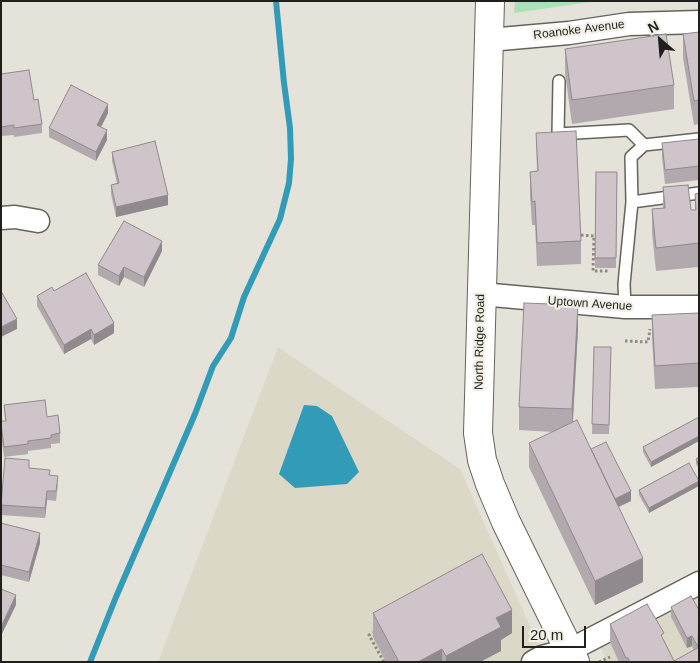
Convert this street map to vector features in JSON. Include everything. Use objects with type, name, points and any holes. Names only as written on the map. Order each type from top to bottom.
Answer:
[{"type":"street","name":"North Ridge Road","points":[[490,1],[478,433],[482,460],[506,522],[572,656]]},
{"type":"street","name":"Roanoke Avenue","points":[[488,40],[569,33],[629,24],[699,22]]},
{"type":"street","points":[[1,218],[15,217],[38,222]]},
{"type":"street","name":"Uptown Avenue","points":[[481,294],[625,308],[699,307]]},
{"type":"street","points":[[533,662],[542,657],[572,656],[699,583]]},
{"type":"lane","points":[[559,81],[558,134],[629,130],[644,145]]},
{"type":"lane","points":[[625,308],[624,284],[632,202],[631,157],[644,145],[699,139]]},
{"type":"lane","points":[[632,202],[699,194]]},
{"type":"path","points":[[581,235],[594,236],[593,271],[611,271],[610,277]]},
{"type":"path","points":[[625,341],[648,342],[650,325]]},
{"type":"path","points":[[378,630],[369,635],[384,662]]},
{"type":"path","points":[[599,662],[610,657]]},
{"type":"shaded area","points":[[278,347],[460,469],[546,662],[158,662]]},
{"type":"shaded area","points":[[699,593],[699,662],[607,662],[601,648]]},
{"type":"green space","points":[[515,1],[597,1],[514,13]]},
{"type":"water","points":[[304,405],[317,406],[332,416],[359,472],[347,484],[295,488],[279,474]]},
{"type":"building","points":[[699,32],[699,100],[694,101],[683,34]]},
{"type":"building","points":[[666,34],[674,85],[572,100],[565,49]]},
{"type":"building","points":[[29,70],[34,100],[38,99],[42,124],[14,128],[14,125],[1,127],[1,74]]},
{"type":"building","points":[[71,85],[108,104],[97,125],[107,130],[96,152],[49,128]]},
{"type":"building","points":[[576,131],[581,241],[537,243],[535,201],[532,202],[530,172],[538,171],[536,133]]},
{"type":"building","points":[[699,139],[699,166],[665,170],[662,143]]},
{"type":"building","points":[[155,141],[168,195],[116,207],[111,185],[119,183],[112,152]]},
{"type":"building","points":[[596,172],[617,172],[616,258],[595,258]]},
{"type":"building","points":[[688,185],[691,210],[696,210],[695,194],[699,193],[699,243],[656,248],[652,209],[665,208],[663,187]]},
{"type":"building","points":[[124,221],[162,241],[144,277],[124,267],[119,276],[98,265]]},
{"type":"building","points":[[86,273],[114,323],[94,335],[91,329],[64,345],[37,296],[52,287],[54,291]]},
{"type":"building","points":[[1,291],[17,319],[1,327]]},
{"type":"building","points":[[524,303],[578,305],[572,409],[519,407]]},
{"type":"building","points":[[699,313],[699,363],[655,366],[652,315]]},
{"type":"building","points":[[594,347],[611,347],[609,425],[592,424]]},
{"type":"building","points":[[45,400],[47,417],[58,415],[60,433],[51,435],[51,438],[28,441],[28,444],[4,447],[1,421],[6,421],[4,405]]},
{"type":"building","points":[[699,417],[699,436],[651,462],[643,447]]},
{"type":"building","points":[[577,420],[643,558],[595,581],[529,443]]},
{"type":"building","points":[[606,442],[631,491],[615,499],[591,449]]},
{"type":"building","points":[[5,458],[29,460],[29,468],[50,470],[49,475],[58,476],[56,491],[47,491],[45,508],[1,505]]},
{"type":"building","points":[[689,463],[699,481],[649,508],[639,490]]},
{"type":"building","points":[[1,523],[40,533],[29,572],[1,565]]},
{"type":"building","points":[[482,554],[512,610],[496,618],[501,627],[446,656],[442,649],[418,662],[399,662],[373,613]]},
{"type":"building","points":[[1,589],[16,595],[1,627]]},
{"type":"building","points":[[691,596],[699,610],[698,647],[692,636],[687,638],[671,607]]},
{"type":"building","points":[[647,604],[664,633],[661,635],[674,661],[699,647],[699,662],[630,662],[626,658],[610,624]]},
{"type":"waterway","points":[[90,662],[195,414],[213,366],[231,338],[244,297],[280,219],[289,183],[291,159],[290,128],[276,1]]}]
